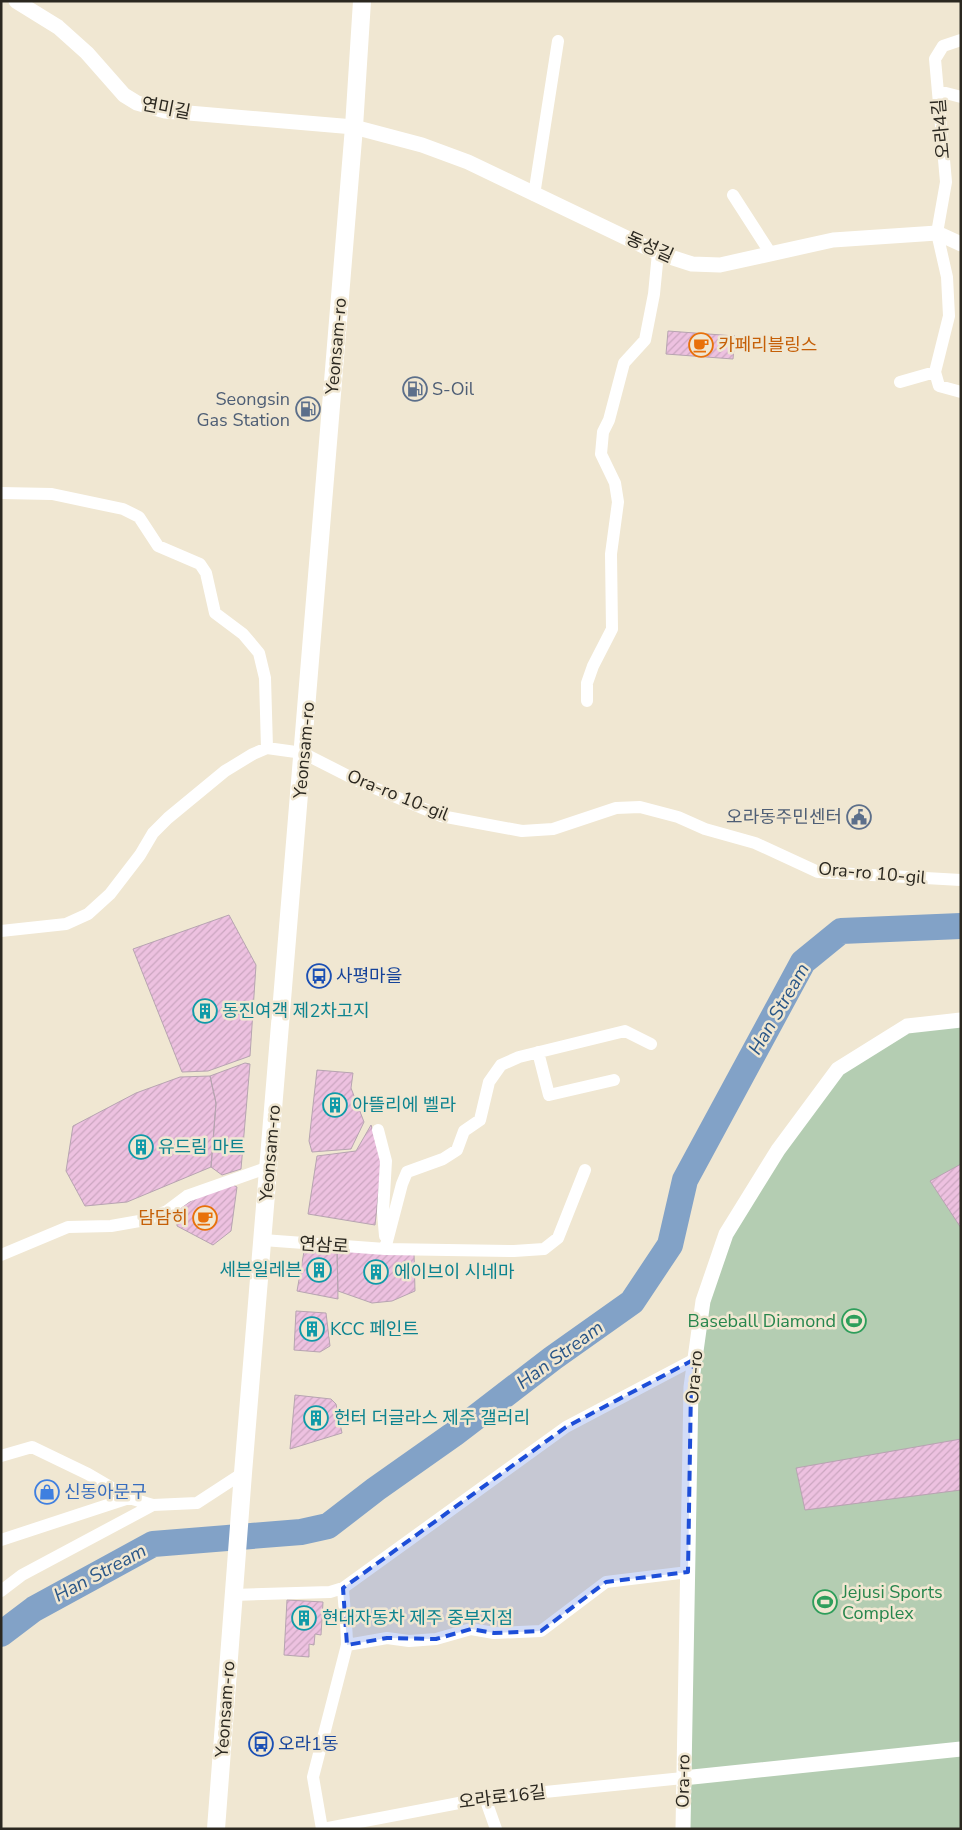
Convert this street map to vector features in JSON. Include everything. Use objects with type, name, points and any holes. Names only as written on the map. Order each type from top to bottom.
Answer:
[{"type":"main road","name":"Yeonsam-ro","points":[[216,1829],[243,1473],[354,127],[362,1]]},
{"type":"street","name":"연미길","points":[[16,1],[58,27],[87,53],[124,95],[136,103],[165,111],[354,127]]},
{"type":"street","name":"오라4길","points":[[937,232],[946,182],[935,59],[943,46],[961,40]]},
{"type":"street","points":[[534,195],[558,41]]},
{"type":"street","points":[[938,91],[961,97]]},
{"type":"street","name":"동성길","points":[[354,127],[422,145],[468,162],[658,253],[692,264],[720,265],[833,240],[937,232]]},
{"type":"street","points":[[733,196],[771,254]]},
{"type":"street","points":[[937,232],[961,244]]},
{"type":"street","points":[[937,232],[947,277],[949,316],[935,372],[939,386],[961,392]]},
{"type":"street","points":[[587,701],[587,683],[593,666],[612,629],[611,554],[618,502],[615,483],[601,454],[603,432],[609,420],[624,363],[645,340],[654,294],[658,253]]},
{"type":"street","points":[[900,382],[935,372]]},
{"type":"street","points":[[1,493],[52,494],[123,509],[139,517],[158,546],[200,564],[206,573],[215,613],[243,634],[259,653],[265,678],[266,748],[225,771],[168,818],[153,833],[140,855],[110,894],[88,914],[66,924],[1,932]]},
{"type":"street","name":"Ora-ro 10-gil","points":[[266,748],[303,753],[358,781],[441,816],[522,831],[553,829],[616,808],[640,807],[678,817],[705,829],[755,844],[818,872],[961,880]]},
{"type":"street","name":"Ora-ro","points":[[683,1829],[691,1387],[703,1301],[726,1234],[778,1150],[838,1070],[907,1026],[961,1020]]},
{"type":"street","points":[[386,1249],[402,1184],[407,1172],[443,1159],[457,1150],[464,1131],[480,1120],[489,1082],[501,1065],[519,1057],[625,1031],[651,1044]]},
{"type":"street","points":[[538,1052],[549,1095],[614,1080]]},
{"type":"street","points":[[378,1130],[386,1161],[383,1212],[386,1249]]},
{"type":"street","points":[[1,1255],[68,1227],[111,1226],[145,1220],[167,1211],[187,1196],[269,1167]]},
{"type":"street","name":"연삼로","points":[[263,1240],[386,1249],[514,1251],[544,1249],[558,1238],[586,1170]]},
{"type":"street","points":[[234,1592],[330,1592],[343,1588],[566,1427],[695,1358]]},
{"type":"street","points":[[1,1456],[32,1447],[88,1474],[129,1498],[153,1505],[198,1503],[243,1473]]},
{"type":"street","points":[[1,1540],[129,1498]]},
{"type":"street","points":[[1,1591],[22,1575],[153,1505]]},
{"type":"street","points":[[347,1645],[387,1638],[409,1641],[436,1639],[471,1629],[494,1633],[541,1631],[606,1582],[688,1572]]},
{"type":"street","points":[[322,1829],[313,1777],[347,1645],[348,1625],[343,1588]]},
{"type":"street","points":[[683,1778],[961,1749]]},
{"type":"street","name":"오라로16길","points":[[322,1829],[485,1798],[683,1778]]},
{"type":"street","points":[[485,1798],[496,1829]]},
{"type":"highlighted area","points":[[695,1359],[691,1387],[688,1572],[606,1582],[541,1631],[494,1633],[471,1629],[436,1639],[387,1638],[347,1645],[343,1588],[566,1427]]},
{"type":"green space","name":"Jejusi Sports Complex","points":[[961,1021],[961,1829],[686,1829],[693,1375],[726,1234],[838,1069],[907,1026]]},
{"type":"building","name":"카페리블링스","points":[[668,331],[735,336],[733,359],[666,354]]},
{"type":"building","name":"동진여객 제2차고지","points":[[229,915],[256,965],[250,1056],[208,1071],[182,1072],[133,949]]},
{"type":"building","points":[[245,1063],[250,1064],[241,1169],[222,1175],[211,1167],[216,1103],[210,1076]]},
{"type":"building","name":"아뜰리에 벨라","points":[[317,1070],[353,1073],[351,1088],[364,1122],[351,1149],[312,1152],[309,1141]]},
{"type":"building","name":"유드림 마트","points":[[210,1076],[216,1103],[211,1167],[127,1202],[85,1206],[66,1171],[73,1126],[136,1093],[180,1077]]},
{"type":"building","points":[[371,1125],[382,1160],[375,1225],[308,1214],[317,1156],[356,1151]]},
{"type":"building","points":[[961,1164],[961,1228],[930,1181]]},
{"type":"building","name":"담담히","points":[[231,1184],[237,1187],[231,1231],[213,1245],[177,1226],[177,1210],[199,1196]]},
{"type":"building","name":"세븐일레븐","points":[[305,1246],[337,1249],[338,1299],[297,1291]]},
{"type":"building","name":"에이브이 시네마","points":[[337,1249],[414,1253],[415,1291],[392,1301],[372,1303],[338,1291]]},
{"type":"building","name":"KCC 페인트","points":[[296,1311],[326,1313],[330,1346],[320,1352],[294,1350]]},
{"type":"building","name":"헌터 더글라스 제주 갤러리","points":[[295,1395],[331,1399],[336,1404],[342,1433],[290,1449]]},
{"type":"building","points":[[961,1439],[961,1490],[805,1510],[796,1468]]},
{"type":"building","name":"현대자동차 제주 중부지점","points":[[287,1600],[323,1602],[321,1635],[315,1634],[314,1645],[309,1644],[309,1657],[284,1655]]},
{"type":"waterway","name":"Han Stream","points":[[1,1634],[34,1609],[153,1544],[301,1532],[328,1526],[376,1489],[454,1434],[553,1358],[632,1302],[670,1245],[685,1180],[803,962],[841,931],[961,926]]},
{"type":"place","name":"카페리블링스","points":[[701,345]]},
{"type":"place","name":"S-Oil","points":[[415,389]]},
{"type":"place","name":"Seongsin Gas Station","points":[[308,409]]},
{"type":"place","name":"오라동주민센터","points":[[859,817]]},
{"type":"place","name":"사평마을","points":[[319,976]]},
{"type":"place","name":"동진여객 제2차고지","points":[[205,1011]]},
{"type":"place","name":"아뜰리에 벨라","points":[[335,1105]]},
{"type":"place","name":"유드림 마트","points":[[141,1147]]},
{"type":"place","name":"담담히","points":[[205,1218]]},
{"type":"place","name":"세븐일레븐","points":[[319,1270]]},
{"type":"place","name":"에이브이 시네마","points":[[376,1272]]},
{"type":"place","name":"Baseball Diamond","points":[[854,1321]]},
{"type":"place","name":"KCC 페인트","points":[[312,1329]]},
{"type":"place","name":"헌터 더글라스 제주 갤러리","points":[[316,1418]]},
{"type":"place","name":"신동아문구","points":[[47,1492]]},
{"type":"place","name":"Jejusi Sports Complex","points":[[825,1602]]},
{"type":"place","name":"현대자동차 제주 중부지점","points":[[304,1618]]},
{"type":"place","name":"오라1동","points":[[261,1744]]}]
